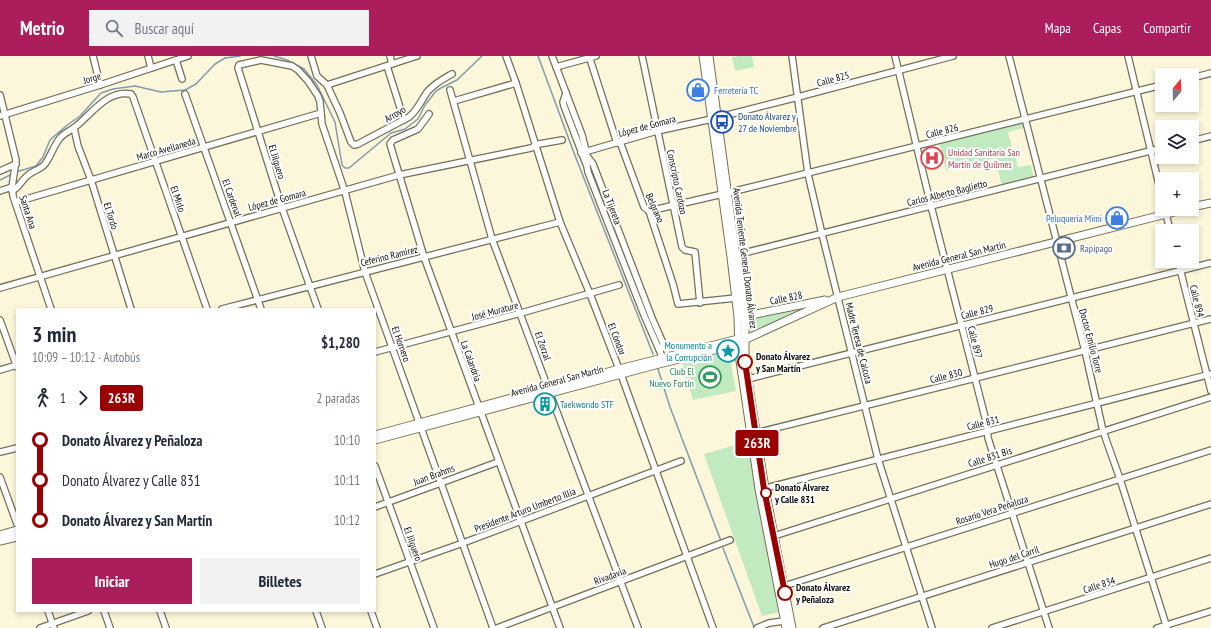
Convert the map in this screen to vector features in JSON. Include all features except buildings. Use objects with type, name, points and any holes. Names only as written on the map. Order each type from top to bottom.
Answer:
[{"type":"main road","name":"Avenida Teniente General Donato Álvarez","points":[[703,56],[714,118],[736,298],[741,317]]},
{"type":"main road","name":"Avenida Teniente General Donato Álvarez","points":[[709,56],[714,118]]},
{"type":"main road","name":"Avenida Teniente General Donato Álvarez","points":[[724,194],[736,255],[741,317],[740,341],[762,489],[781,587],[792,628]]},
{"type":"main road","points":[[1199,206],[1211,203]]},
{"type":"main road","name":"Avenida General San Martín","points":[[376,440],[420,426],[620,371],[662,357],[740,341],[838,297],[1057,241],[1155,214]]},
{"type":"main road","name":"Calle 828","points":[[741,317],[838,297]]},
{"type":"main road","name":"Avenida Teniente General Donato Álvarez","points":[[740,341],[748,379],[762,489],[774,536],[785,624]]},
{"type":"main road","name":"Avenida General San Martín","points":[[376,435],[420,426]]},
{"type":"main road","points":[[0,534],[16,530]]},
{"type":"main road","points":[[0,541],[16,537]]},
{"type":"street","points":[[93,56],[100,86]]},
{"type":"street","points":[[148,56],[151,68]]},
{"type":"street","name":"Jorge","points":[[2,115],[100,86],[186,56]]},
{"type":"street","points":[[311,56],[317,76],[327,85],[417,56]]},
{"type":"street","points":[[390,56],[389,65],[404,120]]},
{"type":"street","name":"El Cóndor","points":[[506,56],[560,222],[620,371],[713,628]]},
{"type":"street","points":[[552,56],[566,93],[563,102],[564,106],[585,153],[593,164],[649,312],[663,343],[662,357]]},
{"type":"street","points":[[556,67],[592,56]]},
{"type":"street","name":"Belgrano","points":[[592,56],[619,142],[644,207],[649,211],[674,284],[677,302],[679,305],[700,303]]},
{"type":"street","name":"Conscripto Cardozo","points":[[642,56],[682,246],[685,250],[695,252],[700,303]]},
{"type":"street","name":"Madre Teresa de Calcuta","points":[[792,56],[808,173],[822,234],[878,459],[905,548],[932,628]]},
{"type":"street","name":"Calle 897","points":[[895,56],[931,206],[987,425],[987,432],[1049,628]]},
{"type":"street","name":"Calle 825","points":[[714,118],[953,56]]},
{"type":"street","name":"Doctor Emilio Torre","points":[[1009,56],[1085,351],[1104,431],[1167,627]]},
{"type":"street","points":[[1128,56],[1155,172]]},
{"type":"street","points":[[176,60],[182,79]]},
{"type":"street","name":"El Jilguero","points":[[295,67],[261,60],[238,66],[282,208],[318,308]]},
{"type":"street","name":"El Hornero","points":[[295,67],[308,81],[318,96],[322,124],[344,192],[365,272],[493,628]]},
{"type":"street","points":[[1199,76],[1211,73]]},
{"type":"street","name":"Arroyo","points":[[327,85],[351,142],[356,145],[404,120],[415,112],[427,92],[436,83],[452,74]]},
{"type":"street","points":[[454,101],[516,83]]},
{"type":"street","name":"Calle 826","points":[[724,194],[1155,87]]},
{"type":"street","name":"El Zorzal","points":[[450,90],[492,239],[638,628]]},
{"type":"street","name":"El Mirlo","points":[[74,128],[98,105],[109,98],[125,93],[132,95],[207,308]]},
{"type":"street","name":"El Cardenal","points":[[185,94],[261,308]]},
{"type":"street","name":"Santa Ana","points":[[0,95],[2,115],[15,156],[16,165],[12,189],[51,308]]},
{"type":"street","name":"Marco Avellaneda","points":[[16,202],[321,113]]},
{"type":"street","name":"La Calandria","points":[[429,114],[418,129],[391,142],[390,144],[424,257],[560,628]]},
{"type":"street","name":"López de Gomara","points":[[585,153],[657,131],[714,118]]},
{"type":"street","points":[[0,191],[19,187],[28,175],[42,167],[60,138],[74,128]]},
{"type":"street","name":"El Tordo","points":[[74,128],[78,146],[131,308]]},
{"type":"street","points":[[1199,139],[1211,136]]},
{"type":"street","name":"López de Gomara","points":[[0,288],[399,176],[562,140]]},
{"type":"street","name":"Carlos Alberto Baglietto","points":[[736,255],[1155,150]]},
{"type":"street","name":"La Tijereta","points":[[585,153],[588,172],[662,357]]},
{"type":"street","points":[[0,171],[16,165]]},
{"type":"street","points":[[649,211],[724,194]]},
{"type":"street","name":"Ceferino Ramírez","points":[[226,308],[560,222]]},
{"type":"street","name":"Calle 829","points":[[748,379],[1211,263]]},
{"type":"street","points":[[626,269],[632,267]]},
{"type":"street","name":"Calle 894","points":[[1179,268],[1193,323],[1209,375],[1211,391]]},
{"type":"street","name":"José Murature","points":[[376,352],[619,285]]},
{"type":"street","points":[[700,303],[736,298]]},
{"type":"street","points":[[645,317],[649,312]]},
{"type":"street","name":"Calle 830","points":[[756,433],[1211,319]]},
{"type":"street","points":[[0,320],[16,363]]},
{"type":"street","points":[[0,370],[16,366]]},
{"type":"street","name":"Calle 831","points":[[762,489],[1209,375]]},
{"type":"street","name":"Calle 831 Bis","points":[[774,536],[1211,397]]},
{"type":"street","points":[[0,452],[16,448]]},
{"type":"street","name":"Rosario Vera Peñaloza","points":[[781,587],[1211,450]]},
{"type":"street","name":"Presidente Arturo Umberto Illia","points":[[376,574],[681,461]]},
{"type":"street","name":"Juan Brahms","points":[[376,506],[498,462]]},
{"type":"street","name":"El Jilguero","points":[[376,469],[434,628]]},
{"type":"street","points":[[0,477],[16,521]]},
{"type":"street","name":"Hugo del Carril","points":[[823,628],[1211,504]]},
{"type":"street","name":"Rivadavia","points":[[497,628],[687,558],[730,540]]},
{"type":"street","name":"Calle 834","points":[[992,628],[1211,558]]},
{"type":"street","points":[[1158,628],[1167,627],[1211,611]]},
{"type":"street","points":[[48,612],[54,626]]},
{"type":"street","points":[[40,628],[54,626],[86,612]]},
{"type":"street","points":[[104,612],[110,628]]},
{"type":"street","points":[[160,612],[166,628]]},
{"type":"street","points":[[316,612],[322,628]]},
{"type":"street","points":[[371,612],[378,628]]},
{"type":"street","points":[[757,628],[774,622],[785,624]]},
{"type":"green space","points":[[752,56],[754,67],[735,71],[732,57]]},
{"type":"green space","points":[[1023,123],[1024,128],[1008,132],[1018,167],[1031,165],[1034,178],[1002,186],[995,158],[946,171],[939,143]]},
{"type":"green space","points":[[808,306],[808,308],[748,334],[748,318]]},
{"type":"green space","name":"Club El Nuevo Fortín","points":[[727,352],[729,353],[736,391],[693,400],[682,363]]},
{"type":"green space","points":[[749,441],[761,520],[779,612],[762,616],[704,454]]},
{"type":"waterway","points":[[16,172],[36,166],[43,157],[50,140],[80,116],[101,93],[113,89],[135,86],[161,92],[185,90],[196,84],[215,64],[225,58],[240,56]]},
{"type":"waterway","points":[[274,56],[287,60],[304,69],[317,85],[335,122],[342,165],[345,168],[349,168],[391,133],[405,129],[418,119],[425,105],[436,91],[457,80],[482,56]]},
{"type":"waterway","points":[[538,56],[574,153],[653,354]]},
{"type":"waterway","points":[[0,180],[12,174]]},
{"type":"waterway","points":[[658,369],[670,407],[721,541]]},
{"type":"waterway","points":[[723,548],[754,627]]},
{"type":"bus line","name":"263R","points":[[745,362],[764,489],[785,593]]},
{"type":"place","name":"Ferretería TC","points":[[698,90]]},
{"type":"place","name":"Donato Álvarez y 27 de Noviembre","points":[[722,122]]},
{"type":"place","name":"Unidad Sanitaria San Martín de Quilmes","points":[[932,158]]},
{"type":"place","name":"Peluquería Mimi","points":[[1117,218]]},
{"type":"place","name":"Rapipago","points":[[1064,248]]},
{"type":"place","name":"Monumento a la Corrupción","points":[[728,351]]},
{"type":"place","name":"Donato Álvarez y San Martín","points":[[745,362]]},
{"type":"place","name":"Club El Nuevo Fortín","points":[[710,377]]},
{"type":"place","name":"Taekwondo STF","points":[[545,404]]},
{"type":"place","name":"Donato Álvarez y Calle 831","points":[[766,493]]},
{"type":"place","name":"Donato Álvarez y Peñaloza","points":[[785,593]]}]
